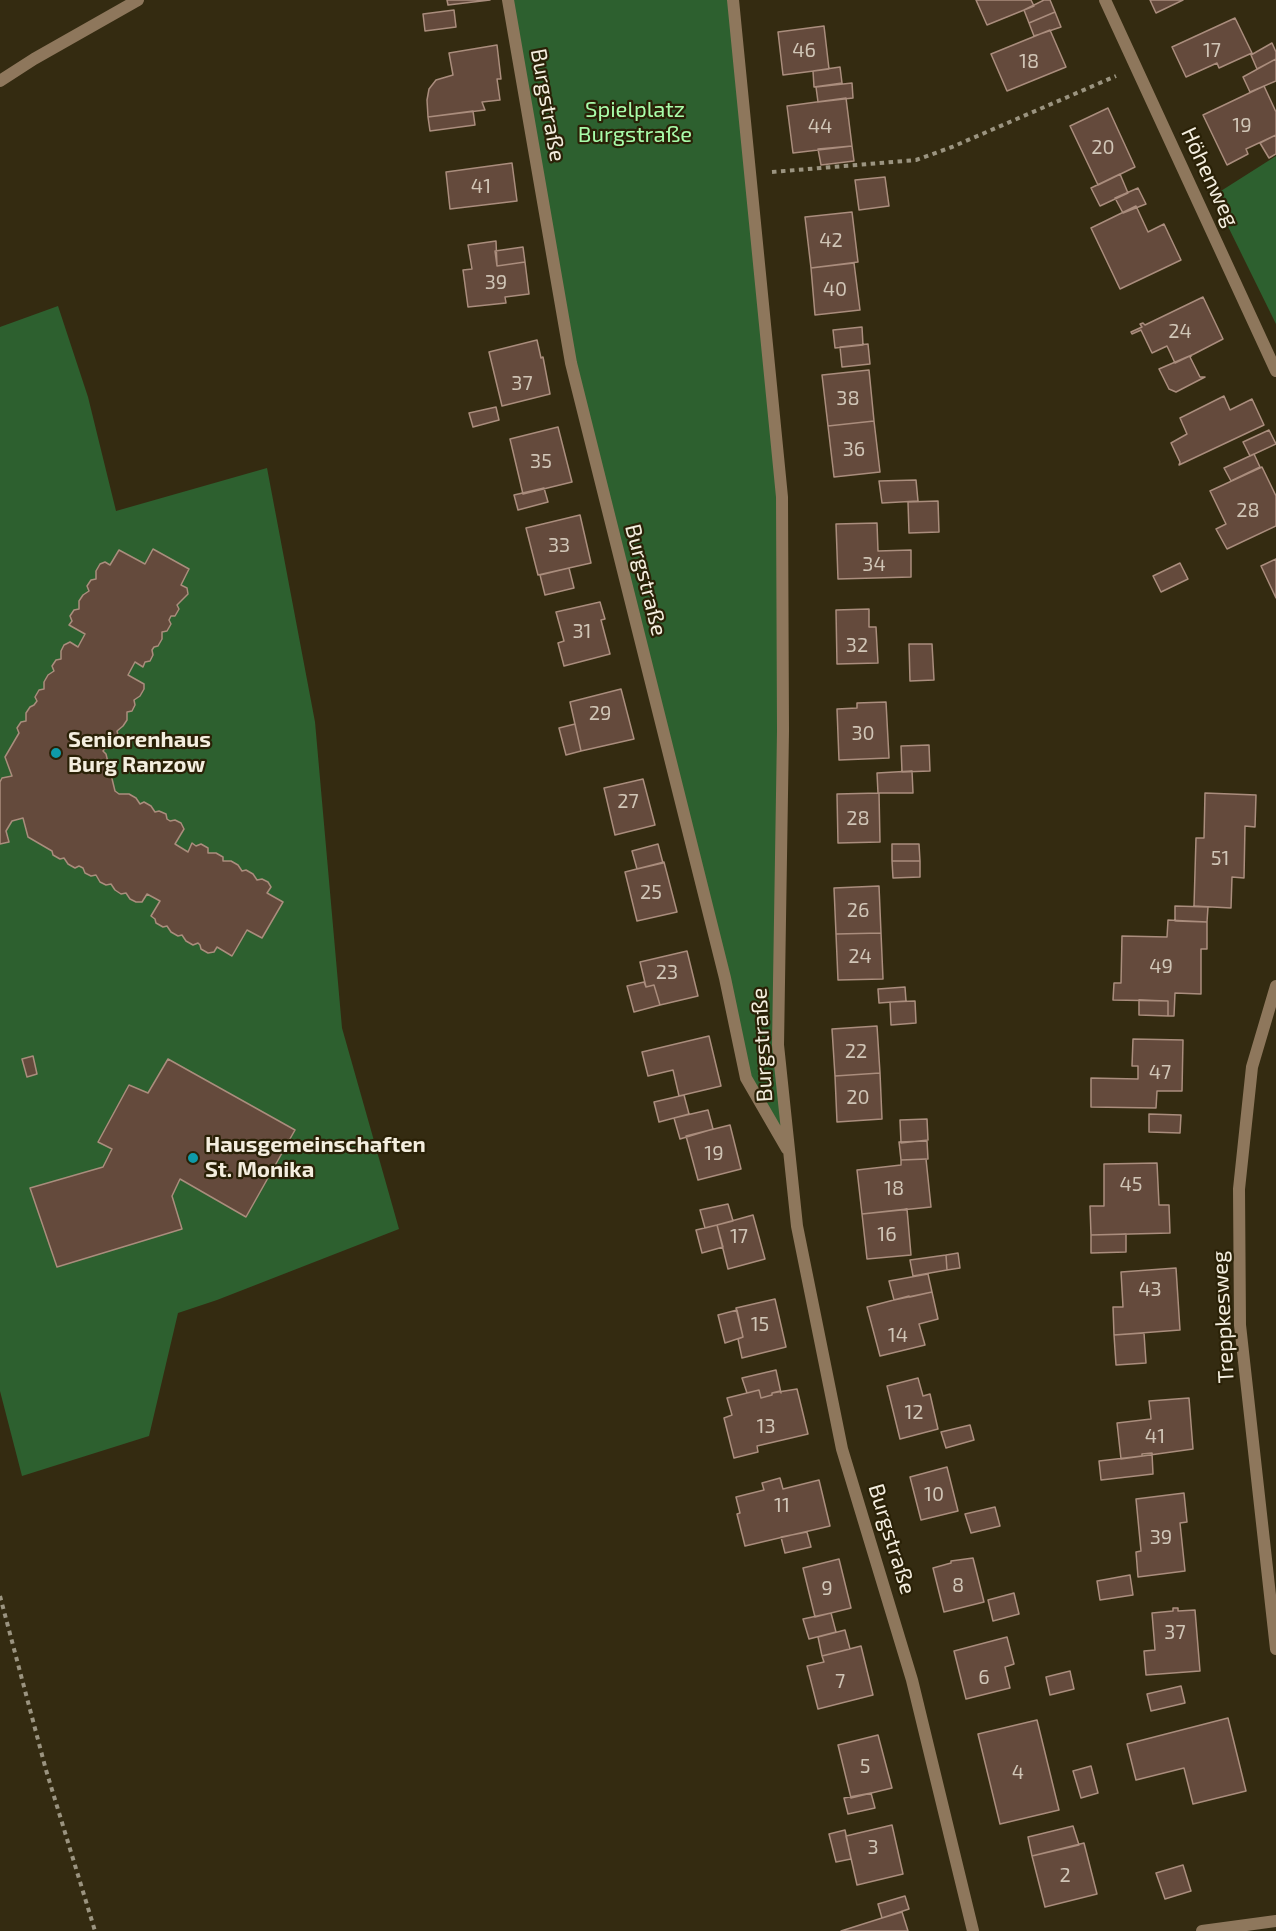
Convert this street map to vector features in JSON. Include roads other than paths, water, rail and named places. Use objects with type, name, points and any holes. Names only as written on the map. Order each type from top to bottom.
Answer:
[{"type":"street","points":[[0,81],[138,0]]},
{"type":"street","name":"Burgstraße","points":[[508,0],[571,363],[725,978],[746,1078],[790,1155]]},
{"type":"street","name":"Burgstraße","points":[[733,0],[782,497],[783,731],[778,1045],[797,1226],[842,1449],[912,1680],[973,1931]]},
{"type":"street","name":"Höhenweg","points":[[1105,0],[1276,371]]},
{"type":"street","name":"Treppkesweg","points":[[1276,986],[1252,1067],[1239,1189],[1240,1325],[1276,1649]]},
{"type":"street","points":[[1202,1931],[1276,1921]]},
{"type":"place","name":"Seniorenhaus Burg Ranzow","points":[[56,753]]},
{"type":"place","name":"Hausgemeinschaften St. Monika","points":[[193,1158]]},
{"type":"park label","name":"Spielplatz Burgstraße","points":[[635,122]]}]
